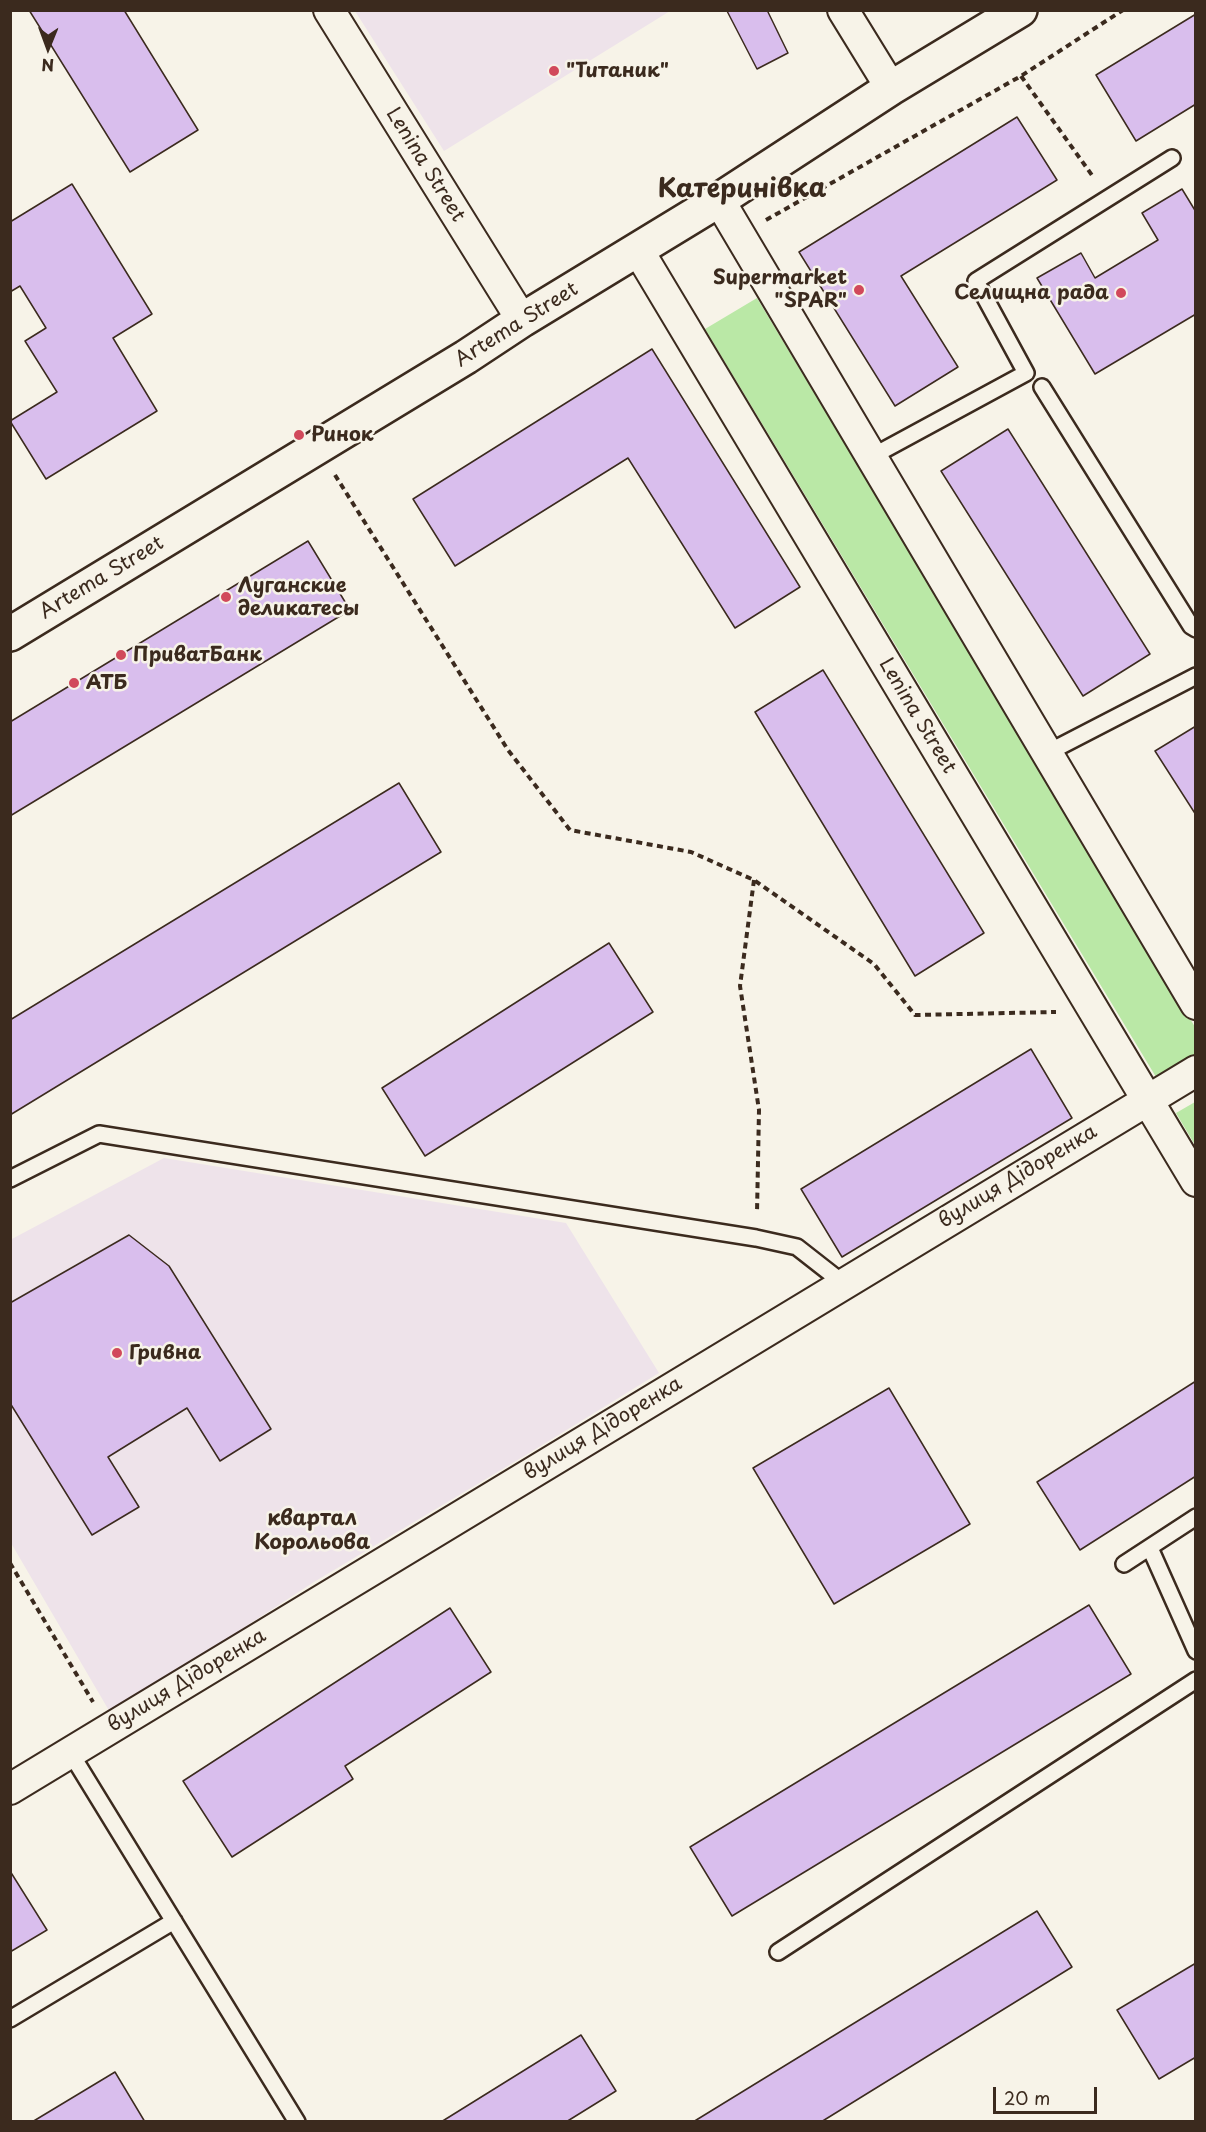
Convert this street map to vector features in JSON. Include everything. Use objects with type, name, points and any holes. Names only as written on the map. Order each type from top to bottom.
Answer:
[{"type":"street","name":"Lenina Street","points":[[329,10],[522,320]]},
{"type":"street","points":[[843,10],[891,88]]},
{"type":"street","name":"Artema Street","points":[[10,634],[466,357],[522,320],[719,200],[891,88],[1020,10]]},
{"type":"street","points":[[719,200],[1196,1004]]},
{"type":"street","name":"Lenina Street","points":[[638,250],[1196,1181]]},
{"type":"street","name":"вулиця Дідоренка","points":[[10,1789],[1196,1071]]},
{"type":"lane","points":[[871,457],[1026,373],[976,281],[1172,158]]},
{"type":"lane","points":[[1042,387],[1194,632]]},
{"type":"lane","points":[[1047,753],[1196,676]]},
{"type":"lane","points":[[10,1179],[99,1134],[756,1238],[797,1247],[843,1283]]},
{"type":"lane","points":[[1124,1564],[1196,1517]]},
{"type":"lane","points":[[1150,1548],[1196,1651]]},
{"type":"lane","points":[[778,1952],[1196,1680]]},
{"type":"lane","points":[[70,1752],[297,2121]]},
{"type":"lane","points":[[10,2019],[174,1921]]},
{"type":"path","points":[[739,235],[1021,76],[1123,10]]},
{"type":"path","points":[[1021,76],[1109,198]]},
{"type":"path","points":[[318,446],[342,488],[508,750],[570,830],[691,852],[754,880],[874,964],[915,1015],[1094,1011]]},
{"type":"path","points":[[754,880],[740,986],[759,1110],[756,1238]]},
{"type":"path","points":[[10,1563],[108,1728]]},
{"type":"shaded area","points":[[355,11],[670,11],[444,151]]},
{"type":"shaded area","points":[[164,1158],[566,1223],[659,1373],[314,1582],[111,1714],[11,1543],[10,1240]]},
{"type":"green space","points":[[757,298],[1195,1027],[1195,1054],[1156,1077],[705,329]]},
{"type":"green space","points":[[1195,1102],[1195,1145],[1176,1113]]},
{"type":"building","points":[[29,10],[124,10],[198,130],[130,172]]},
{"type":"building","points":[[767,10],[788,53],[757,69],[727,11]]},
{"type":"building","points":[[1196,14],[1196,104],[1136,141],[1096,75]]},
{"type":"building","points":[[1017,117],[1057,180],[901,276],[958,367],[895,406],[799,252]]},
{"type":"building","points":[[72,184],[152,314],[113,338],[157,411],[46,479],[10,421],[57,392],[25,341],[46,328],[20,286],[10,292],[10,222]]},
{"type":"building","name":"Селищна рада","points":[[1182,189],[1196,212],[1196,314],[1095,374],[1037,278],[1081,253],[1095,278],[1158,240],[1142,213]]},
{"type":"building","points":[[652,349],[800,587],[735,628],[628,458],[455,566],[413,499]]},
{"type":"building","points":[[1008,429],[1150,654],[1083,696],[941,471]]},
{"type":"building","points":[[308,541],[350,610],[10,816],[10,722]]},
{"type":"building","points":[[823,670],[984,933],[915,976],[755,712]]},
{"type":"building","points":[[1196,726],[1196,815],[1155,751]]},
{"type":"building","points":[[399,783],[441,852],[10,1115],[10,1020]]},
{"type":"building","points":[[609,943],[653,1012],[425,1156],[382,1088]]},
{"type":"building","points":[[1031,1049],[1072,1118],[842,1257],[801,1189]]},
{"type":"building","name":"Гривна","points":[[129,1235],[169,1266],[271,1429],[220,1461],[187,1408],[108,1457],[139,1507],[92,1535],[10,1403],[10,1303]]},
{"type":"building","points":[[1196,1381],[1196,1476],[1080,1550],[1037,1482]]},
{"type":"building","points":[[889,1388],[970,1524],[834,1604],[753,1468]]},
{"type":"building","points":[[1089,1605],[1131,1674],[732,1916],[690,1847]]},
{"type":"building","points":[[450,1608],[491,1672],[345,1766],[353,1779],[232,1857],[183,1781]]},
{"type":"building","points":[[10,1871],[47,1930],[10,1952]]},
{"type":"building","points":[[1037,1911],[1072,1967],[821,2122],[693,2122]]},
{"type":"building","points":[[1196,1963],[1196,2057],[1159,2079],[1117,2010]]},
{"type":"building","points":[[581,2035],[616,2091],[566,2122],[441,2122]]},
{"type":"building","points":[[115,2072],[145,2122],[32,2122]]},
{"type":"place","name":"\"Титаник\"","points":[[554,71]]},
{"type":"place","name":"Supermarket \"SPAR\"","points":[[859,290]]},
{"type":"place","name":"Селищна рада","points":[[1121,293]]},
{"type":"place","name":"Ринок","points":[[299,435]]},
{"type":"place","name":"Луганские деликатесы","points":[[226,597]]},
{"type":"place","name":"ПриватБанк","points":[[121,655]]},
{"type":"place","name":"АТБ","points":[[74,683]]},
{"type":"place","name":"Гривна","points":[[117,1353]]},
{"type":"district","name":"Катеринівка","points":[[742,190]]},
{"type":"district","name":"квартал Корольова","points":[[312,1531]]}]
